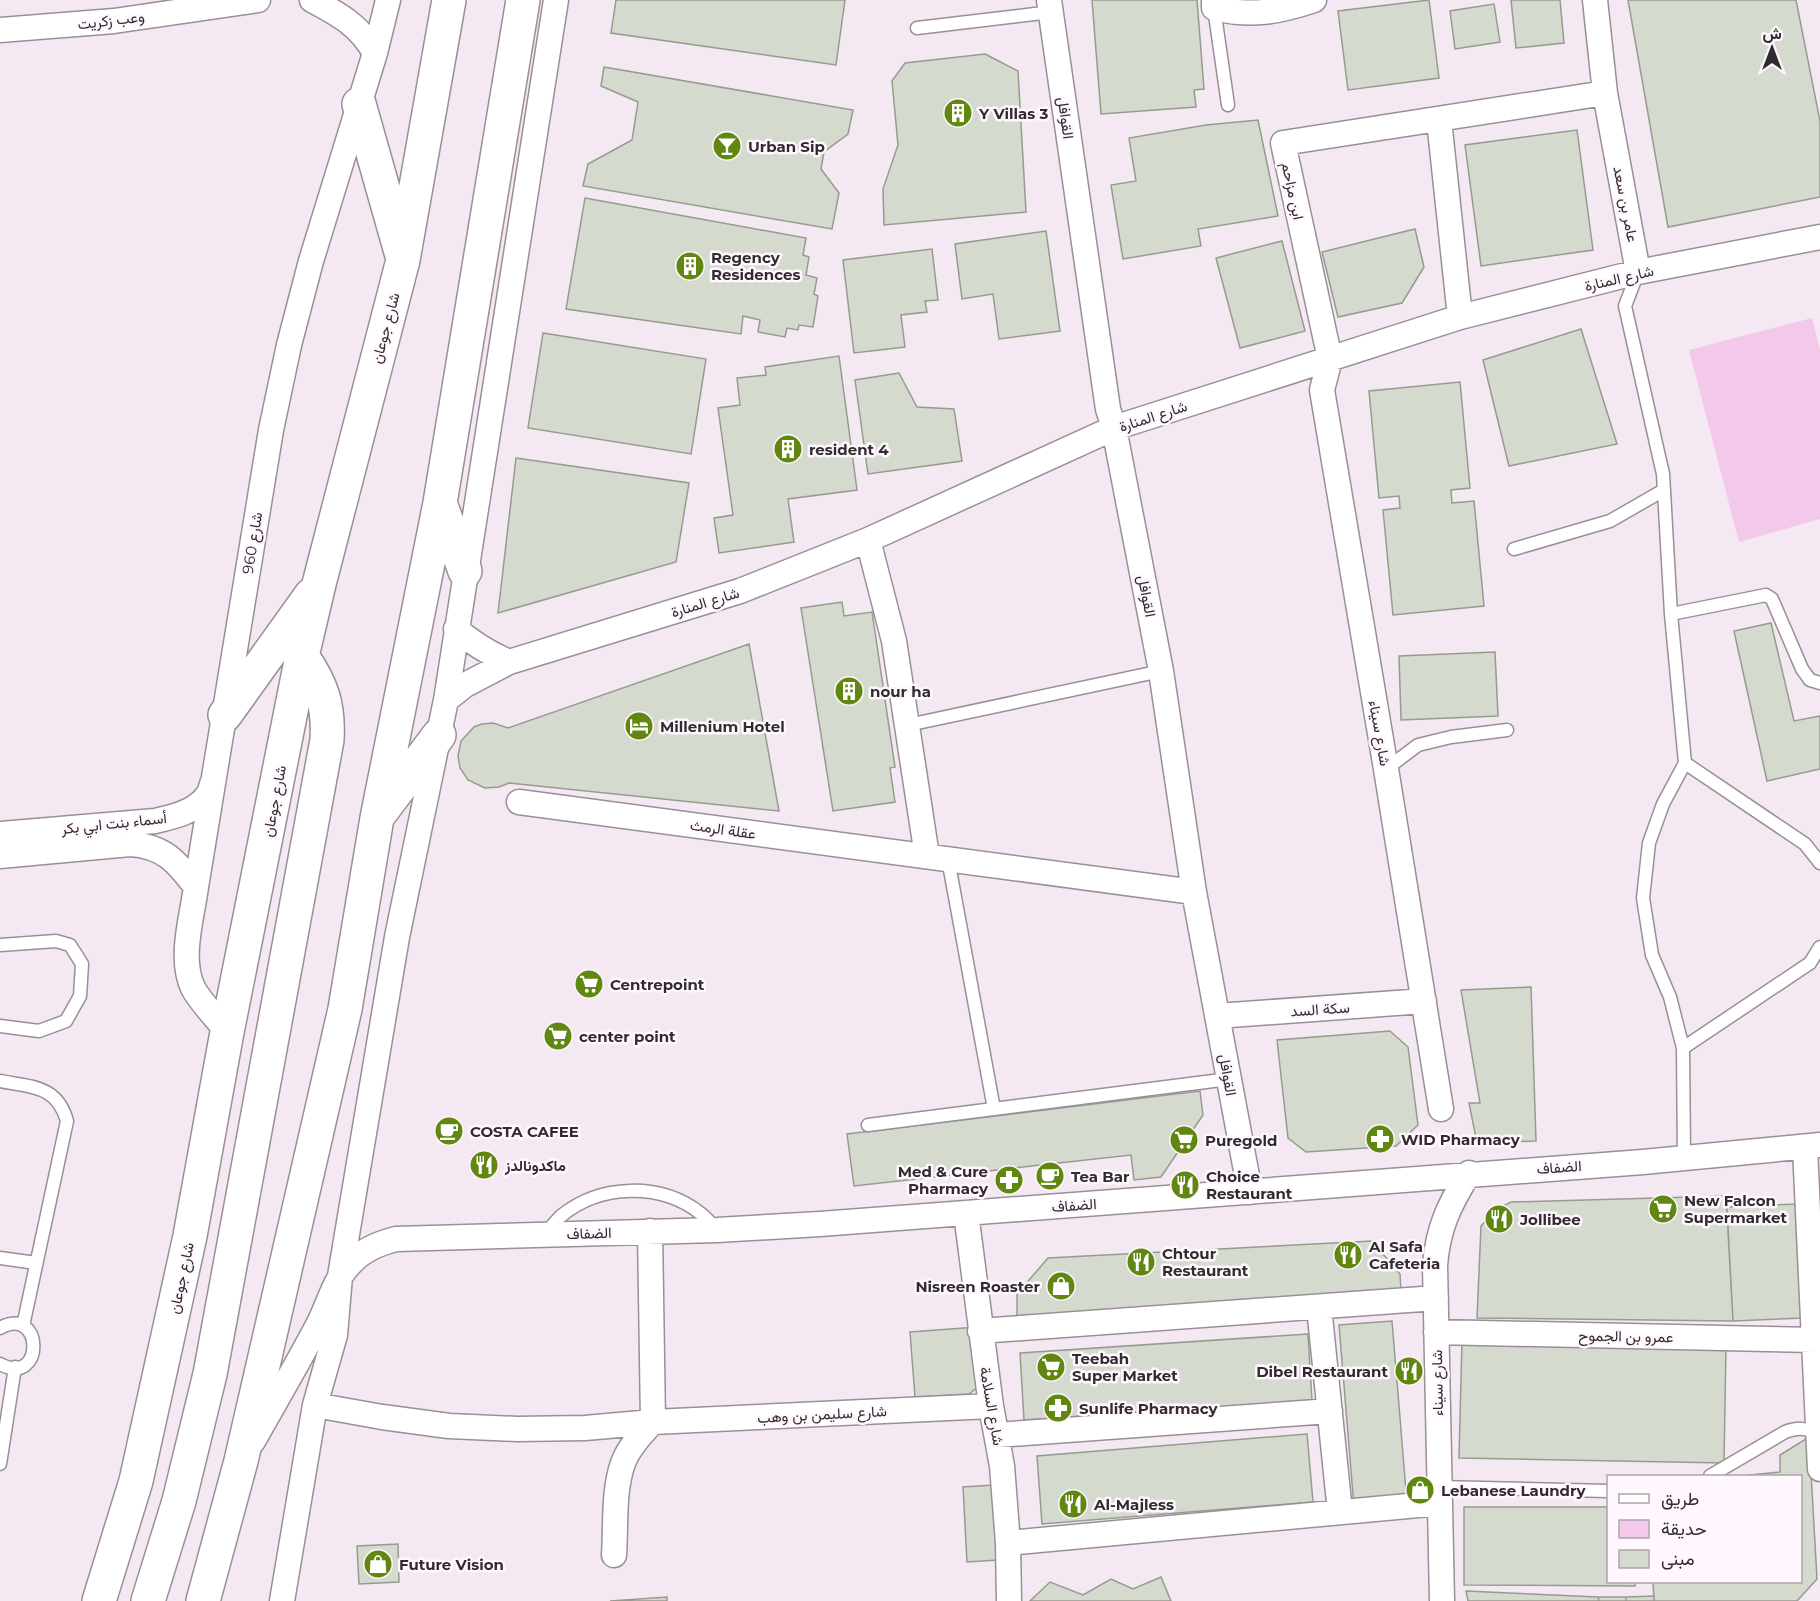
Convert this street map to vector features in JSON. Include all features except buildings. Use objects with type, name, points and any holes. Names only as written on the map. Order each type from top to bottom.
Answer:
[{"type":"main road","name":"شارع جوعان","points":[[99,1601],[136,1481],[190,1236],[227,1032],[302,656],[403,260],[449,0]]},
{"type":"main road","points":[[206,1597],[241,1461],[345,1009],[377,818],[440,503],[523,0]]},
{"type":"main road","points":[[358,104],[403,260]]},
{"type":"main road","points":[[440,503],[465,571]]},
{"type":"main road","points":[[225,715],[319,584]]},
{"type":"main road","points":[[148,1601],[179,1502],[210,1374],[327,740],[328,718],[324,696],[315,675],[302,656]]},
{"type":"main road","points":[[377,818],[439,735]]},
{"type":"main road","points":[[77,1601],[136,1481]]},
{"type":"street","name":"وعب زكريت","points":[[0,30],[114,21],[258,0]]},
{"type":"street","points":[[312,0],[340,15],[354,26],[375,54]]},
{"type":"street","points":[[375,54],[388,0]]},
{"type":"street","points":[[282,1601],[315,1405],[335,1335],[340,1276],[398,937],[446,700],[556,0]]},
{"type":"street","points":[[1214,4],[1233,13],[1260,14],[1314,0]]},
{"type":"street","name":"عامر بن سعد","points":[[1595,0],[1605,93],[1638,272]]},
{"type":"street","name":"القوافل","points":[[1050,6],[1106,398],[1114,428],[1161,671],[1194,892],[1250,1192]]},
{"type":"street","name":"شارع 960","points":[[227,1032],[194,989],[189,976],[187,947],[196,887],[269,441],[289,345],[311,261],[375,54]]},
{"type":"street","name":"ابن مزاحم","points":[[1330,359],[1283,143],[1605,93]]},
{"type":"street","points":[[1439,120],[1460,317]]},
{"type":"street","name":"شارع المنارة","points":[[446,700],[465,685],[509,662],[740,591],[868,540],[1114,428],[1460,317],[1638,272],[1820,237]]},
{"type":"street","name":"شارع سيناء","points":[[1330,359],[1322,390],[1441,1109]]},
{"type":"street","points":[[868,540],[894,640],[908,725],[938,858]]},
{"type":"street","points":[[456,629],[489,654],[509,662]]},
{"type":"street","name":"أسماء بنت ابي بكر","points":[[0,834],[155,821],[174,817],[191,809],[206,797],[213,782]]},
{"type":"street","name":"عقلة الرمث","points":[[519,802],[1194,892]]},
{"type":"street","name":"أسماء بنت ابي بكر","points":[[0,856],[130,844],[145,845],[164,852],[180,865],[196,887]]},
{"type":"street","name":"سكة السد","points":[[1217,1016],[1424,1001]]},
{"type":"street","points":[[1813,1147],[1815,1340],[1820,1469]]},
{"type":"street","name":"الضفاف","points":[[340,1276],[351,1262],[365,1251],[380,1243],[396,1239],[717,1230],[1250,1192],[1813,1147]]},
{"type":"street","name":"شارع سيناء","points":[[1442,1601],[1436,1246],[1442,1221],[1469,1173]]},
{"type":"street","name":"شارع السلامة","points":[[966,1213],[990,1406],[1002,1466],[1008,1543],[1009,1600]]},
{"type":"street","points":[[614,1555],[618,1488],[623,1463],[635,1441],[652,1422],[650,1231]]},
{"type":"street","points":[[241,1461],[309,1341],[340,1276]]},
{"type":"street","points":[[980,1331],[1436,1298]]},
{"type":"street","points":[[1319,1306],[1340,1512]]},
{"type":"street","name":"عمرو بن الجموح","points":[[1436,1332],[1815,1340]]},
{"type":"street","name":"شارع سليمن بن وهب","points":[[315,1405],[382,1417],[461,1426],[517,1429],[990,1406]]},
{"type":"street","points":[[997,1435],[1330,1411]]},
{"type":"street","points":[[1008,1543],[1340,1512],[1439,1495]]},
{"type":"lane","points":[[1214,4],[1228,105]]},
{"type":"lane","points":[[916,28],[1050,6]]},
{"type":"lane","points":[[1638,272],[1625,306],[1663,474],[1671,614],[1685,763],[1663,804],[1649,843],[1642,898],[1652,955],[1670,997],[1683,1048],[1684,1158]]},
{"type":"lane","points":[[1514,549],[1610,521],[1664,490]]},
{"type":"lane","points":[[1671,614],[1766,595],[1772,599],[1802,669],[1810,680],[1820,683]]},
{"type":"lane","points":[[908,725],[1161,671]]},
{"type":"lane","points":[[1386,769],[1418,746],[1451,737],[1507,730]]},
{"type":"lane","points":[[1685,763],[1805,844],[1820,863]]},
{"type":"lane","points":[[938,858],[994,1109]]},
{"type":"lane","points":[[0,945],[56,941],[70,945],[82,964],[80,996],[66,1021],[39,1031],[0,1026]]},
{"type":"lane","points":[[1683,1048],[1810,963],[1820,947]]},
{"type":"lane","points":[[868,1125],[1229,1079]]},
{"type":"lane","points":[[0,1080],[45,1090],[56,1098],[67,1121],[23,1326]]},
{"type":"lane","points":[[545,1234],[561,1216],[582,1202],[605,1193],[630,1190],[655,1193],[679,1200],[701,1213],[717,1230]]},
{"type":"lane","points":[[0,1258],[36,1263]]},
{"type":"lane","points":[[0,1328],[15,1324],[23,1326],[30,1331],[35,1347],[33,1356],[27,1363],[15,1368],[0,1364]]},
{"type":"lane","points":[[0,1464],[15,1368]]},
{"type":"lane","points":[[1712,1475],[1785,1432],[1797,1428],[1808,1429],[1818,1434]]},
{"type":"lane","points":[[1439,1495],[1607,1491]]},
{"type":"green space","points":[[1812,318],[1820,350],[1820,519],[1739,542],[1689,350]]},
{"type":"place","name":"Y Villas 3","points":[[958,113]]},
{"type":"place","name":"Urban Sip","points":[[727,146]]},
{"type":"place","name":"Regency Residences","points":[[690,266]]},
{"type":"place","name":"resident 4","points":[[788,449]]},
{"type":"place","name":"nour ha","points":[[849,691]]},
{"type":"place","name":"Millenium Hotel","points":[[639,726]]},
{"type":"place","name":"Centrepoint","points":[[589,984]]},
{"type":"place","name":"center point","points":[[558,1036]]},
{"type":"place","name":"COSTA CAFEE","points":[[449,1131]]},
{"type":"place","name":"WID Pharmacy","points":[[1380,1139]]},
{"type":"place","name":"Puregold","points":[[1184,1140]]},
{"type":"place","name":"ماكدونالدز","points":[[484,1165]]},
{"type":"place","name":"Tea Bar","points":[[1050,1176]]},
{"type":"place","name":"Med & Cure Pharmacy","points":[[1009,1180]]},
{"type":"place","name":"Choice Restaurant","points":[[1185,1185]]},
{"type":"place","name":"New Falcon Supermarket","points":[[1663,1209]]},
{"type":"place","name":"Jollibee","points":[[1499,1219]]},
{"type":"place","name":"Al Safa Cafeteria","points":[[1348,1255]]},
{"type":"place","name":"Chtour Restaurant","points":[[1141,1262]]},
{"type":"place","name":"Nisreen Roaster","points":[[1061,1286]]},
{"type":"place","name":"Teebah Super Market","points":[[1051,1367]]},
{"type":"place","name":"Dibel Restaurant","points":[[1409,1371]]},
{"type":"place","name":"Sunlife Pharmacy","points":[[1058,1408]]},
{"type":"place","name":"Lebanese Laundry","points":[[1420,1490]]},
{"type":"place","name":"Al-Majless","points":[[1073,1504]]},
{"type":"place","name":"Future Vision","points":[[378,1564]]}]
